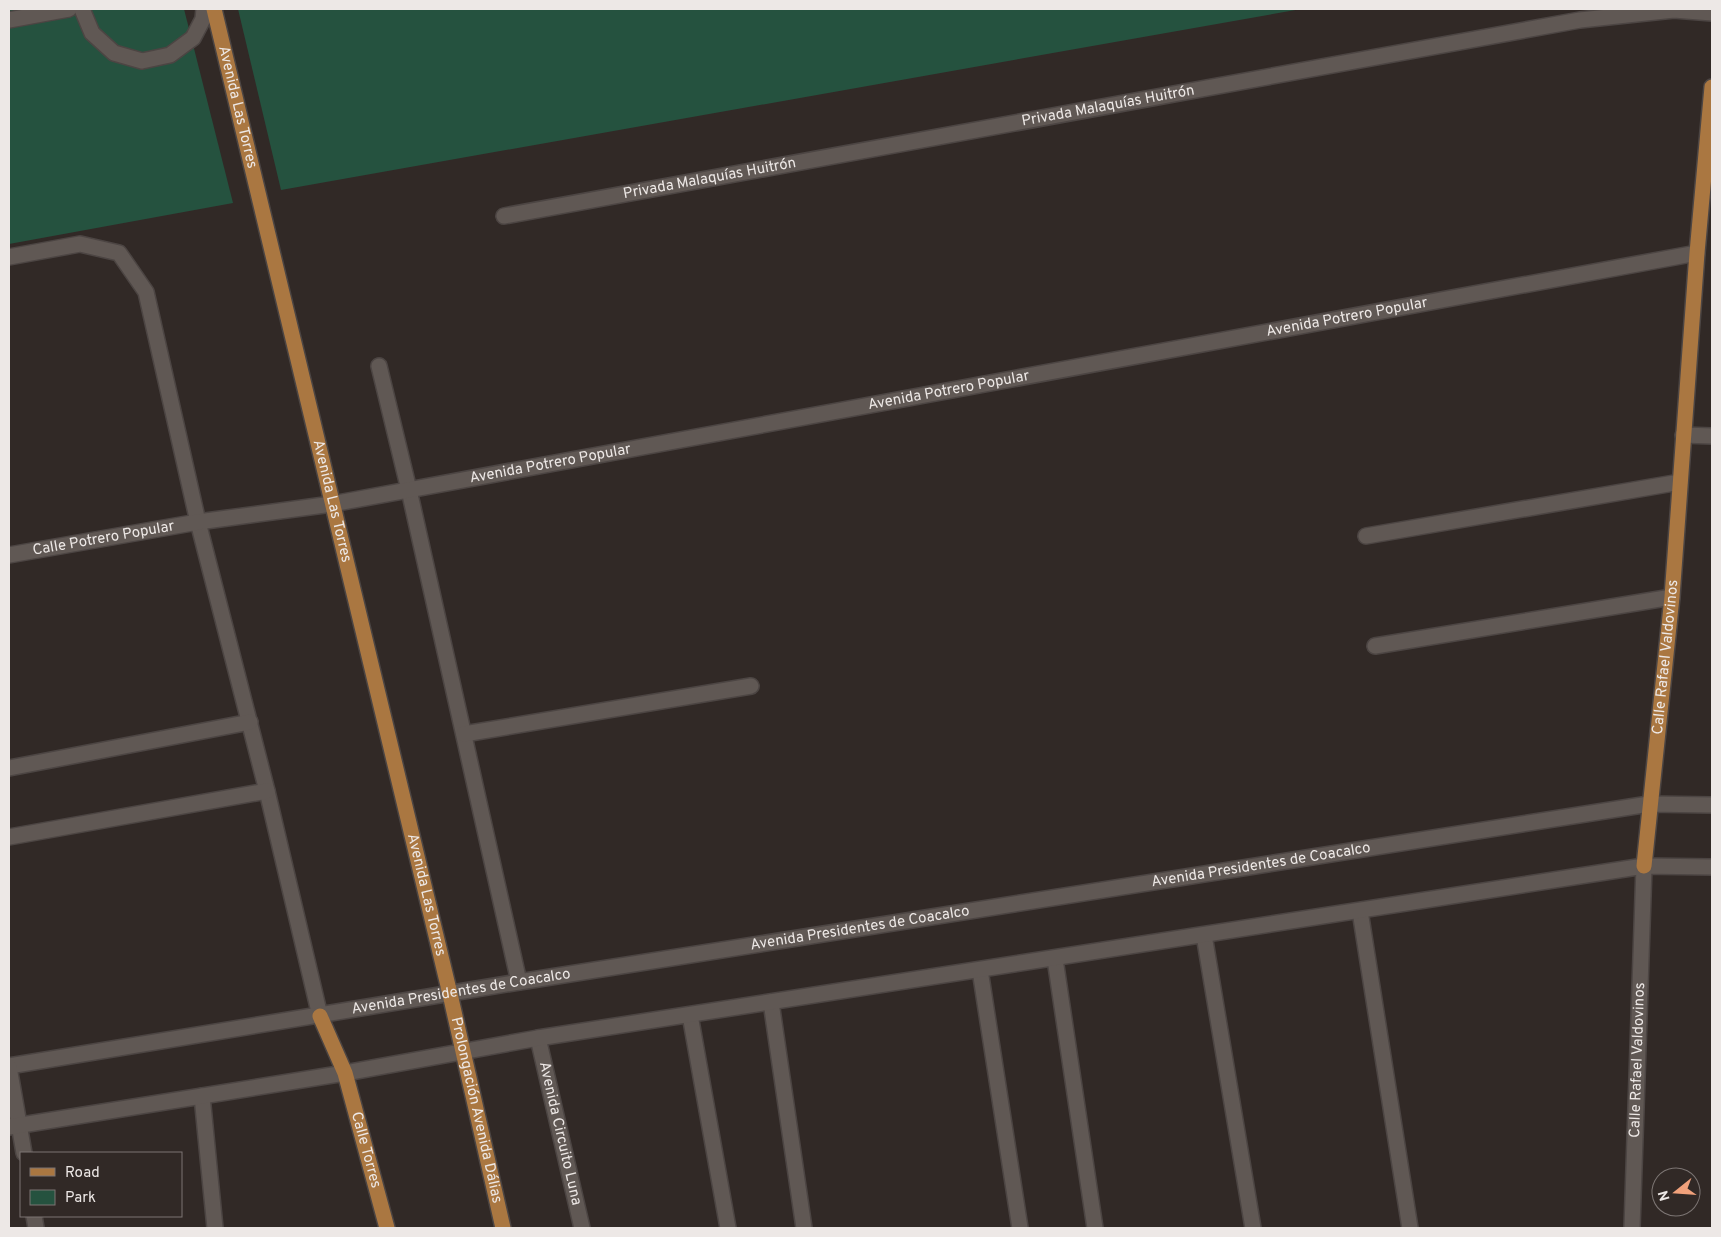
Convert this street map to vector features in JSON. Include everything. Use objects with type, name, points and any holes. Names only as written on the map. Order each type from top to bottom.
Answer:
[{"type":"main road","name":"Avenida Las Torres","points":[[214,9],[450,994]]},
{"type":"main road","name":"Calle Rafael Valdovinos","points":[[1644,866],[1672,597],[1697,253],[1712,87]]},
{"type":"main road","name":"Prolongación Avenida Dálias","points":[[450,994],[503,1228]]},
{"type":"main road","name":"Calle Torres","points":[[320,1016],[345,1073],[387,1228]]},
{"type":"street","points":[[9,20],[68,9]]},
{"type":"street","points":[[82,9],[92,33],[114,53],[142,60],[170,55],[193,38],[203,19],[204,9]]},
{"type":"street","name":"Privada Malaquías Huitrón","points":[[504,216],[1580,20],[1674,10],[1712,13]]},
{"type":"street","points":[[9,257],[80,244],[119,254],[146,292],[198,522],[250,722],[320,1016]]},
{"type":"street","name":"Avenida Potrero Popular","points":[[198,522],[332,504],[1697,253]]},
{"type":"street","points":[[379,366],[410,490],[519,982]]},
{"type":"street","points":[[1684,435],[1712,436]]},
{"type":"street","points":[[1366,536],[1680,482]]},
{"type":"street","name":"Calle Potrero Popular","points":[[9,555],[198,522]]},
{"type":"street","points":[[1375,646],[1672,597]]},
{"type":"street","points":[[464,734],[751,686]]},
{"type":"street","points":[[9,768],[250,722]]},
{"type":"street","points":[[9,837],[267,791]]},
{"type":"street","name":"Avenida Presidentes de Coacalco","points":[[9,1067],[519,982],[1649,804],[1712,805]]},
{"type":"street","points":[[14,1126],[345,1073],[538,1038],[1644,866],[1712,867]]},
{"type":"street","name":"Calle Rafael Valdovinos","points":[[1632,1228],[1644,866]]},
{"type":"street","points":[[1360,911],[1410,1228]]},
{"type":"street","points":[[1204,935],[1253,1228]]},
{"type":"street","points":[[1055,958],[1095,1228]]},
{"type":"street","points":[[980,970],[1020,1228]]},
{"type":"street","points":[[771,1002],[804,1228]]},
{"type":"street","points":[[690,1015],[728,1228]]},
{"type":"street","name":"Avenida Circuito Luna","points":[[538,1038],[582,1228]]},
{"type":"street","points":[[9,1067],[14,1126],[24,1152]]},
{"type":"street","points":[[202,1096],[215,1228]]},
{"type":"green space","points":[[9,9],[184,9],[233,203],[9,244]]},
{"type":"green space","points":[[238,9],[1301,9],[281,190]]}]
